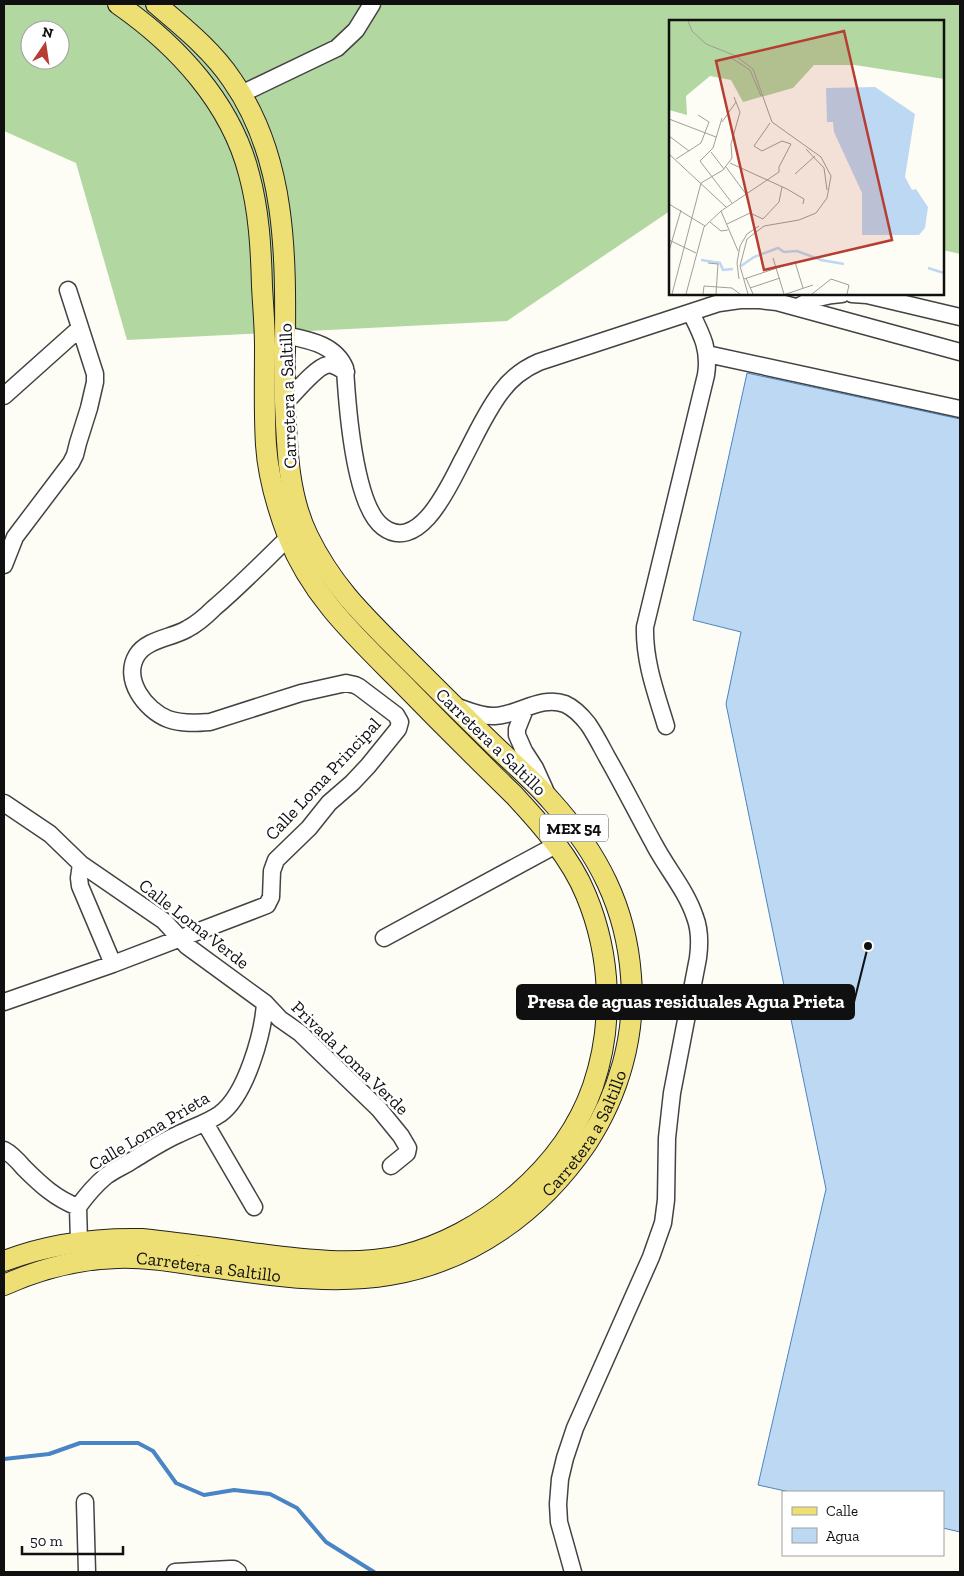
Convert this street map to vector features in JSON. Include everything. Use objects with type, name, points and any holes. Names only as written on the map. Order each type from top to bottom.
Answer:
[{"type":"main road","name":"Carretera a Saltillo","points":[[4,1261],[41,1249],[79,1242],[119,1238],[142,1239],[334,1262],[376,1260],[427,1248],[479,1223],[511,1199],[533,1179],[554,1155],[583,1110],[593,1086],[605,1034],[608,1010],[601,944],[586,896],[577,876],[536,819],[514,795],[344,624],[312,582],[289,537],[270,475],[266,446],[265,346],[261,257],[258,218],[249,174],[239,144],[230,125],[209,90],[191,68],[172,50],[137,17],[118,4]]},
{"type":"main road","name":"Carretera a Saltillo","points":[[4,1285],[44,1269],[73,1262],[116,1258],[165,1260],[293,1278],[334,1279],[381,1277],[406,1272],[434,1265],[464,1253],[487,1240],[522,1215],[572,1165],[604,1116],[615,1090],[623,1064],[632,1013],[632,989],[627,940],[619,910],[597,860],[566,817],[548,797],[363,616],[329,574],[305,530],[296,503],[289,471],[286,403],[285,256],[280,212],[264,142],[254,116],[231,77],[210,53],[156,4]]},
{"type":"street","points":[[241,94],[337,48],[356,30],[372,4]]},
{"type":"street","points":[[4,565],[15,537],[65,472],[76,454],[89,408],[95,382],[94,368],[68,290]]},
{"type":"street","points":[[798,307],[809,300],[832,295]]},
{"type":"street","points":[[867,295],[960,317]]},
{"type":"street","points":[[285,335],[324,346],[343,362],[346,372],[357,470],[366,503],[381,526],[401,534],[413,530],[428,518],[441,500],[492,405],[500,393],[519,373],[539,362],[691,312],[719,303],[759,300],[798,307],[960,352]]},
{"type":"street","points":[[666,726],[647,661],[644,642],[645,627],[708,363],[704,338],[691,312]]},
{"type":"street","points":[[4,396],[80,328]]},
{"type":"street","points":[[707,354],[960,409]]},
{"type":"street","points":[[286,403],[308,379],[325,365],[334,365],[346,372]]},
{"type":"street","name":"Calle Loma Principal","points":[[4,1002],[113,964],[267,905],[271,897],[272,871],[276,860],[310,828],[328,803],[352,783],[368,766],[399,726],[400,722],[396,715],[359,687],[350,683],[301,693],[210,722],[184,722],[168,719],[149,706],[133,684],[132,672],[137,655],[143,648],[186,630],[200,621],[227,598],[289,537]]},
{"type":"street","points":[[453,706],[490,716],[552,701],[572,708],[588,724],[655,846],[685,894],[699,928],[698,958],[672,1093],[667,1138],[666,1200],[663,1223],[651,1257],[575,1428],[560,1479],[558,1504],[560,1522],[573,1572]]},
{"type":"street","points":[[525,709],[517,729],[517,736],[524,751],[536,768],[548,797]]},
{"type":"street","name":"Calle Loma Verde","points":[[4,803],[50,834],[81,864],[164,921],[179,938],[222,973],[265,1003]]},
{"type":"street","points":[[384,938],[556,846]]},
{"type":"street","points":[[81,864],[80,886],[113,964]]},
{"type":"street","name":"Calle Loma Prieta","points":[[78,1207],[94,1187],[107,1176],[179,1134],[205,1123],[222,1113],[234,1100],[261,1035],[265,1003]]},
{"type":"street","name":"Privada Loma Verde","points":[[265,1003],[280,1019],[300,1033],[379,1109],[395,1128],[408,1150],[404,1156],[391,1166]]},
{"type":"street","points":[[205,1123],[254,1207]]},
{"type":"street","points":[[4,1150],[58,1198],[78,1207],[79,1242]]},
{"type":"street","points":[[85,1502],[87,1572]]},
{"type":"street","points":[[176,1572],[230,1569],[238,1572]]},
{"type":"green space","points":[[4,4],[960,4],[960,254],[944,250],[944,20],[669,20],[669,212],[507,321],[127,340],[76,163],[4,131]]},
{"type":"water","points":[[747,373],[960,419],[960,1532],[944,1528],[944,1491],[785,1491],[758,1485],[826,1189],[726,704],[741,632],[693,620]]},
{"type":"waterway","points":[[4,1459],[49,1454],[80,1443],[138,1443],[153,1451],[176,1483],[204,1495],[234,1490],[270,1494],[297,1508],[326,1542],[374,1572]]},
{"type":"place","name":"Presa de aguas residuales Agua Prieta","points":[[868,946]]}]
